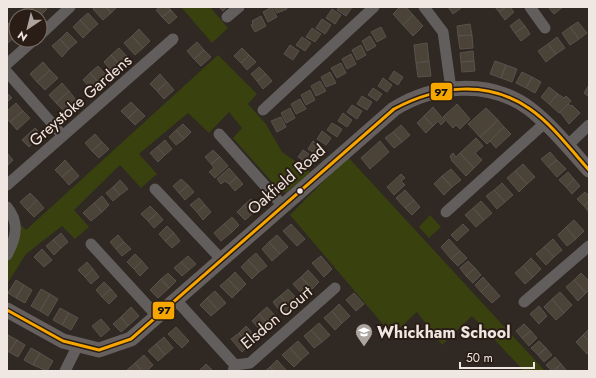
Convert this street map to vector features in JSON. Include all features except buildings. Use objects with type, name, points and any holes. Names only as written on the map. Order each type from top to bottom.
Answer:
[{"type":"street","points":[[48,27],[70,7]]},
{"type":"street","points":[[227,17],[239,7]]},
{"type":"street","points":[[263,110],[374,7]]},
{"type":"street","points":[[424,7],[442,32],[451,89]]},
{"type":"street","points":[[530,7],[545,28]]},
{"type":"street","name":"Greystoke Gardens","points":[[7,185],[173,39]]},
{"type":"street","points":[[7,64],[25,48]]},
{"type":"street","points":[[7,72],[63,136]]},
{"type":"street","name":"Oakfield Road","points":[[7,310],[63,341],[98,350],[131,339],[394,109],[407,102],[451,89],[477,88],[494,92],[529,108],[546,122],[589,170]]},
{"type":"street","points":[[446,212],[546,122]]},
{"type":"street","points":[[567,146],[589,126]]},
{"type":"street","points":[[219,134],[282,206]]},
{"type":"street","points":[[155,189],[222,260]]},
{"type":"street","points":[[7,207],[11,212],[17,228],[14,242],[7,255]]},
{"type":"street","points":[[91,244],[157,316]]},
{"type":"street","points":[[524,302],[589,246]]},
{"type":"street","name":"Elsdon Court","points":[[234,368],[250,363],[335,288]]},
{"type":"street","points":[[176,300],[234,368]]},
{"type":"street","points":[[65,371],[78,345]]},
{"type":"green space","points":[[181,7],[210,7],[228,28],[212,43]]},
{"type":"green space","points":[[218,55],[257,94],[248,104],[266,124],[282,152],[311,172],[286,193],[279,190],[233,138],[242,128],[229,112],[209,133],[188,113],[139,154],[157,174],[141,188],[120,165],[74,210],[89,227],[75,239],[62,226],[26,254],[7,284],[7,264],[20,235],[18,222],[26,230]]},
{"type":"green space","points":[[348,157],[545,371],[524,371],[472,316],[442,345],[417,312],[392,335],[290,215]]},
{"type":"green space","points":[[430,215],[441,227],[429,238],[419,227]]},
{"type":"transit line","name":"97","points":[[7,310],[63,341],[99,350],[131,339],[394,109],[427,95],[462,89],[497,93],[514,99],[530,109],[546,122],[589,170]]},
{"type":"place","name":"Whickham School","points":[[364,347]]}]
